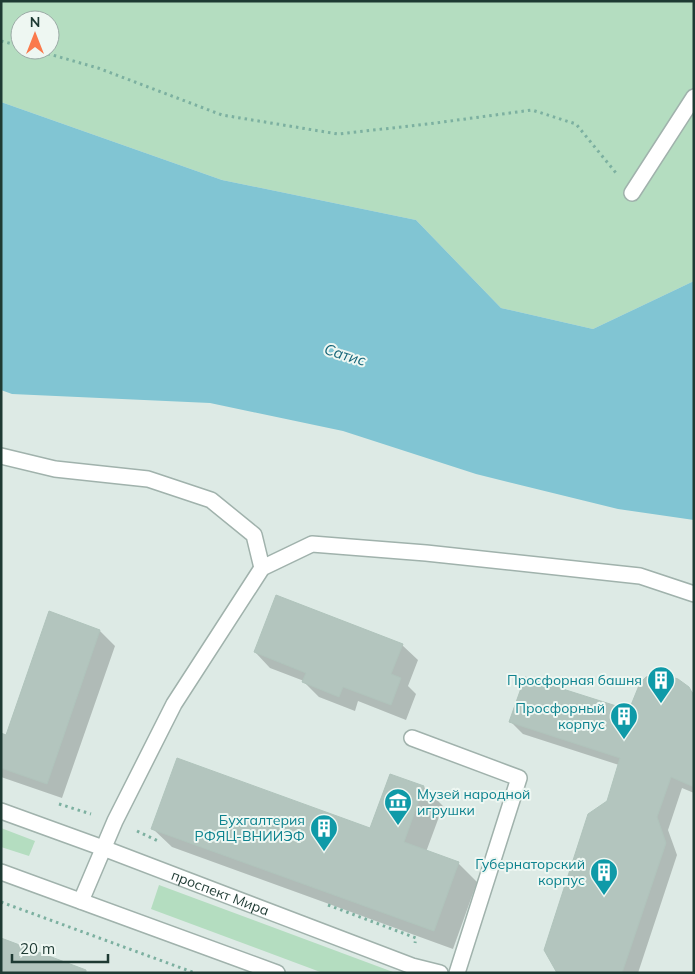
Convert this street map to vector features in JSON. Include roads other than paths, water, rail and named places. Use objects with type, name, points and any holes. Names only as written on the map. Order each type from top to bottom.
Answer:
[{"type":"street","points":[[632,194],[694,97]]},
{"type":"street","points":[[1,456],[55,469],[148,479],[211,500],[254,536],[262,568]]},
{"type":"street","points":[[81,901],[102,848],[174,704],[262,568],[312,544],[426,552],[640,576],[694,594]]},
{"type":"street","points":[[412,738],[519,778],[456,973]]},
{"type":"street","name":"проспект Мира","points":[[1,811],[412,966],[440,973]]},
{"type":"street","points":[[1,872],[277,973]]},
{"type":"water","name":"Сатис","points":[[1,102],[222,180],[416,220],[501,308],[593,329],[694,281],[694,520],[618,509],[476,474],[343,431],[210,403],[12,394],[1,390]]},
{"type":"place","name":"Просфорная башня","points":[[661,704]]},
{"type":"place","name":"Просфорный корпус","points":[[624,740]]},
{"type":"place","name":"Музей народной игрушки","points":[[398,826]]},
{"type":"place","name":"Бухгалтерия РФЯЦ-ВНИИЭФ","points":[[324,852]]},
{"type":"place","name":"Губернаторский корпус","points":[[604,896]]}]
